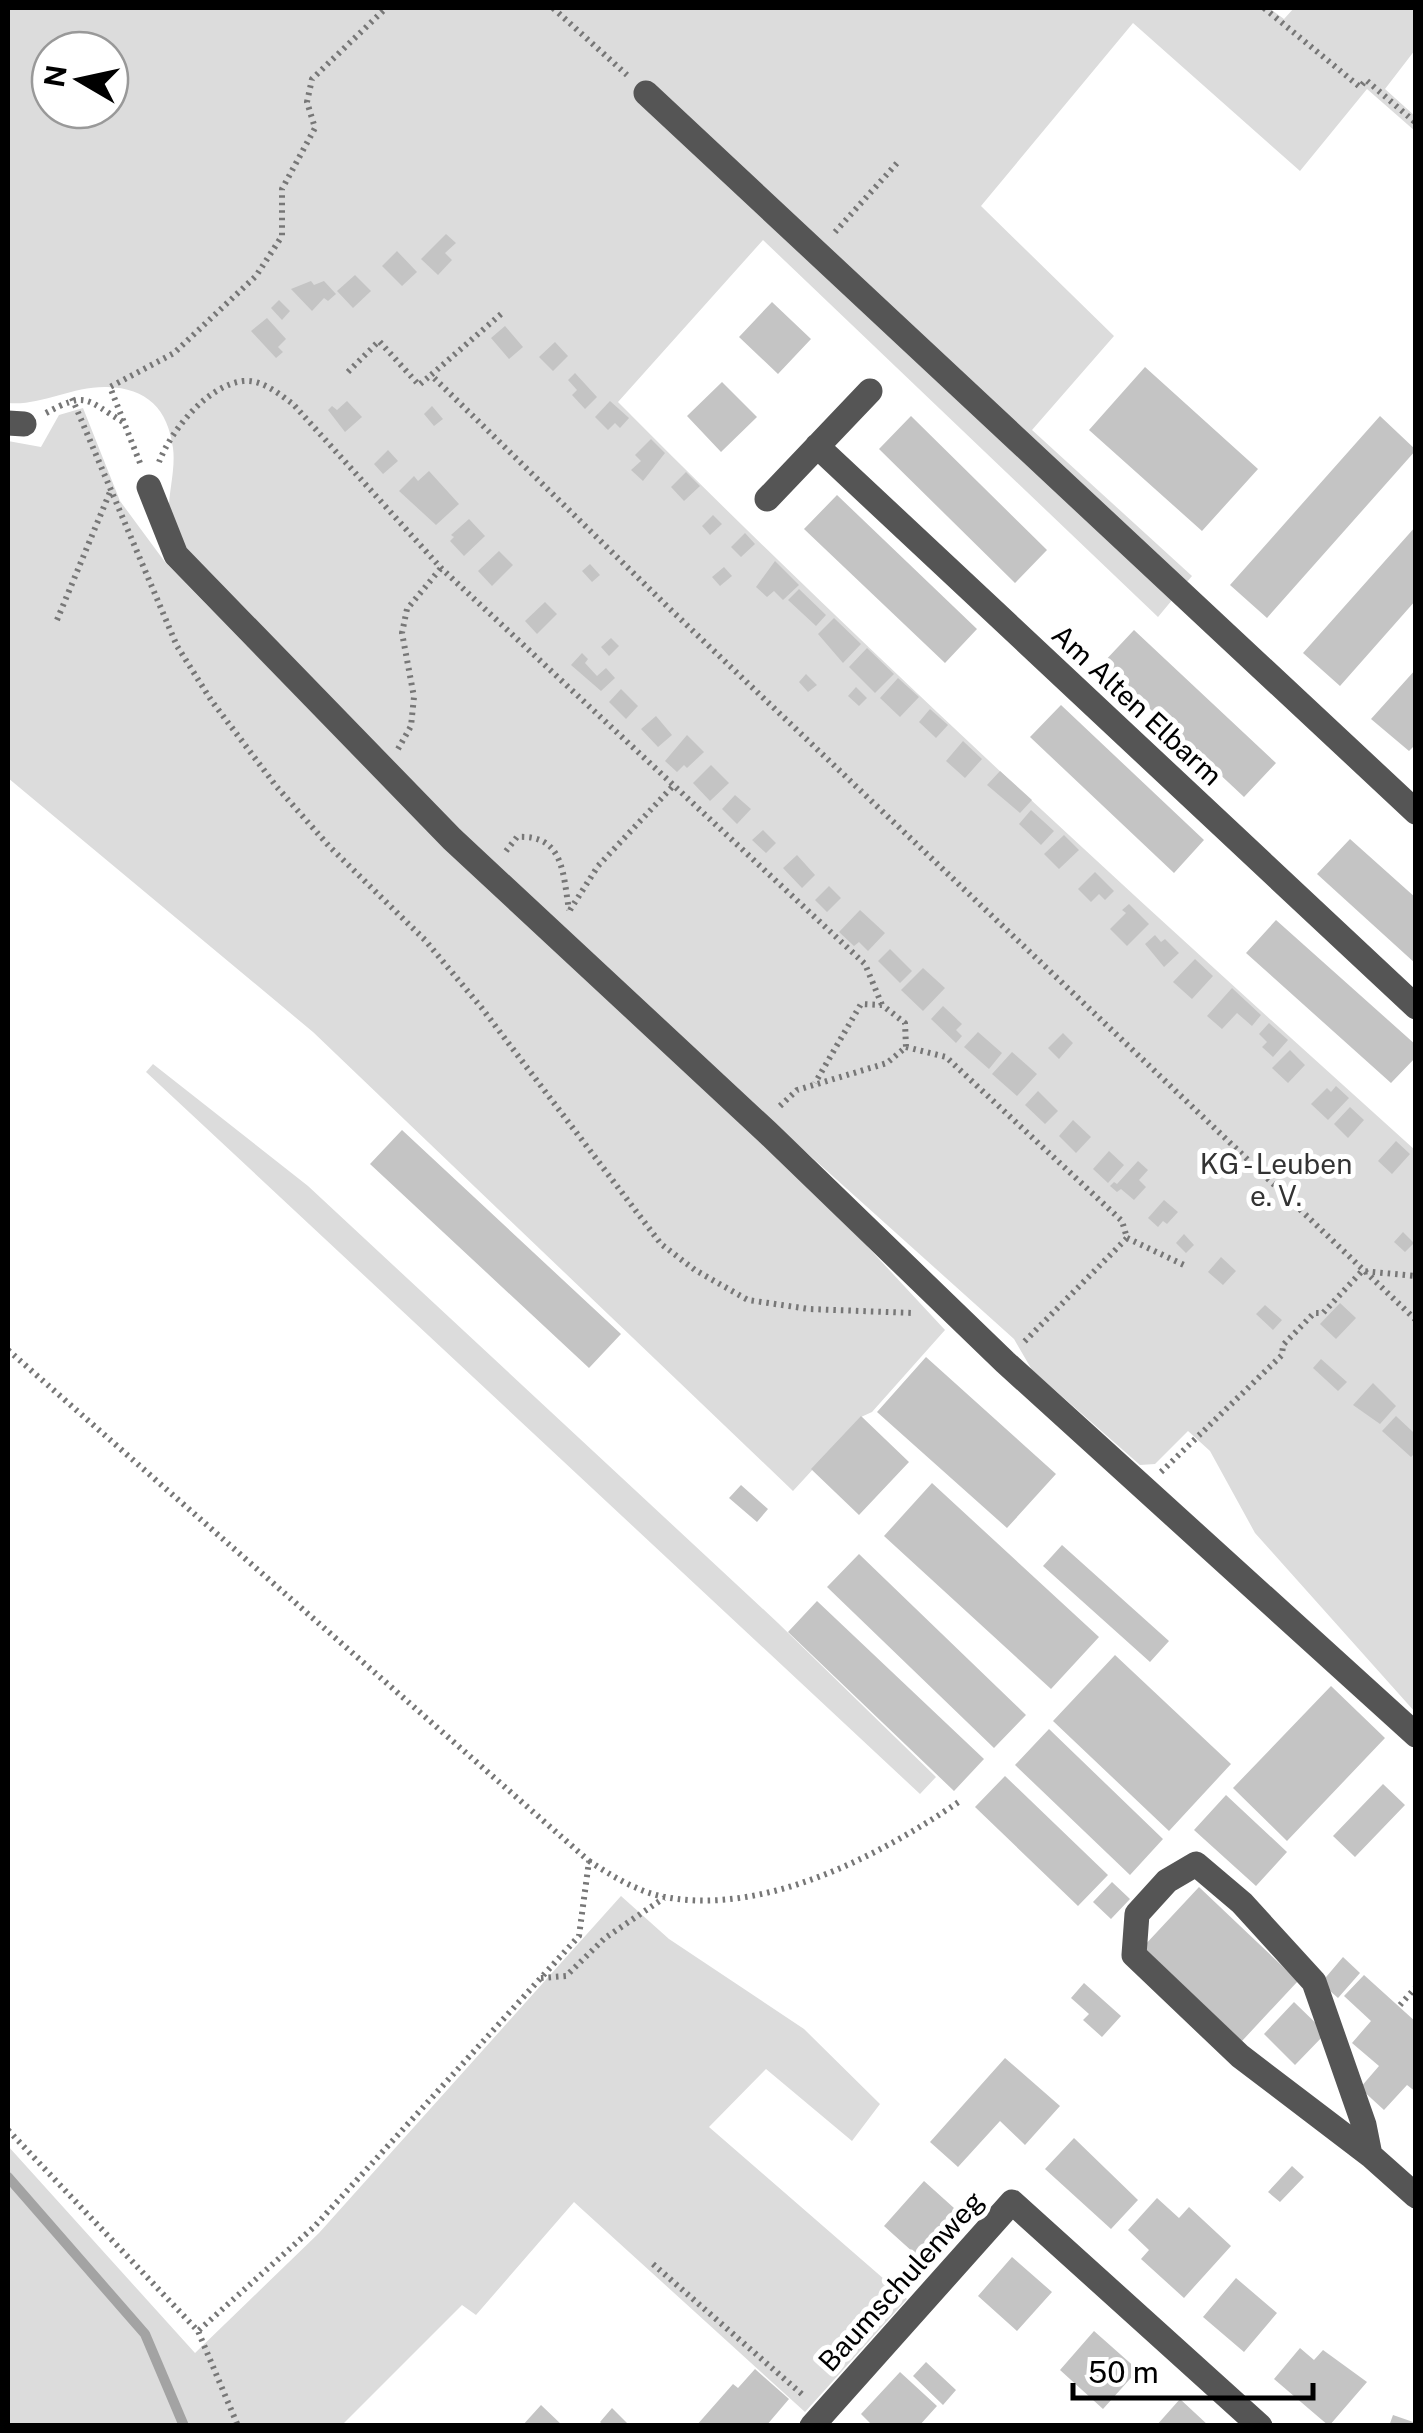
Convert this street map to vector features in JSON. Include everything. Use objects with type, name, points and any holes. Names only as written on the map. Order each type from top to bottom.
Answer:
[{"type":"street","points":[[646,93],[1416,812]]},
{"type":"street","points":[[767,499],[870,391]]},
{"type":"street","name":"Am Alten Elbarm","points":[[816,446],[1416,1007]]},
{"type":"street","points":[[149,487],[176,555],[386,771],[1005,1362],[1416,1735]]},
{"type":"street","points":[[1370,2155],[1364,2126],[1314,1982],[1242,1903],[1196,1864],[1166,1881],[1138,1914],[1134,1955],[1240,2056],[1370,2155],[1416,2196]]},
{"type":"street","name":"Baumschulenweg","points":[[818,2419],[1012,2202],[1260,2426]]},
{"type":"path","points":[[149,487],[110,387],[174,353],[256,276],[282,236],[282,189],[315,128],[307,102],[312,79],[386,8]]},
{"type":"path","points":[[553,8],[646,93]]},
{"type":"path","points":[[1264,8],[1360,87],[1366,80],[1416,123]]},
{"type":"path","points":[[818,252],[898,162]]},
{"type":"path","points":[[348,372],[379,341],[420,385],[501,314]]},
{"type":"path","points":[[431,375],[685,623],[1416,1320]]},
{"type":"path","points":[[149,487],[168,438],[213,394],[243,382],[265,385],[294,404],[442,568],[865,964],[882,1006]]},
{"type":"path","points":[[26,420],[72,398],[83,398],[124,423]]},
{"type":"path","points":[[72,398],[177,646],[211,700],[276,786],[329,846],[425,940],[481,1007],[662,1244],[695,1270],[748,1300],[809,1309],[915,1313],[938,1298]]},
{"type":"path","points":[[57,620],[110,492]]},
{"type":"path","points":[[386,771],[411,726],[414,697],[402,633],[407,609],[442,568]]},
{"type":"path","points":[[570,911],[598,866],[673,786]]},
{"type":"path","points":[[502,885],[505,852],[517,836],[532,836],[551,846],[562,863],[574,951]]},
{"type":"path","points":[[767,1132],[782,1103],[797,1090],[887,1063],[906,1047],[906,1023],[882,1006],[861,1004],[815,1082]]},
{"type":"path","points":[[906,1047],[946,1057],[1122,1221],[1127,1238],[1186,1266]]},
{"type":"path","points":[[1005,1362],[1127,1238]]},
{"type":"path","points":[[1362,1270],[1416,1276]]},
{"type":"path","points":[[1143,1490],[1282,1355],[1283,1345],[1314,1313],[1322,1313],[1362,1270]]},
{"type":"path","points":[[8,1350],[588,1862],[618,1880],[665,1897],[710,1900],[768,1894],[856,1860],[914,1832],[960,1802]]},
{"type":"path","points":[[198,2331],[314,2227],[580,1936],[588,1862]]},
{"type":"path","points":[[541,1978],[566,1976],[604,1938],[665,1897]]},
{"type":"path","points":[[1400,2005],[1416,1987]]},
{"type":"path","points":[[8,2130],[198,2331],[238,2426]]},
{"type":"path","points":[[653,2264],[818,2419]]},
{"type":"green space","name":"KG - Leuben e. V.","points":[[8,8],[1269,8],[1284,19],[1294,8],[1415,8],[1415,50],[1385,89],[1415,116],[1415,131],[1367,89],[1300,171],[1133,23],[981,206],[1114,336],[1032,430],[1192,576],[1158,617],[763,240],[618,402],[1012,782],[1415,1150],[1415,1712],[1255,1533],[1210,1451],[1188,1431],[1155,1464],[1140,1465],[1032,1370],[1014,1339],[581,950],[182,555],[169,519],[173,448],[166,422],[153,403],[133,391],[107,387],[8,403]]},
{"type":"green space","points":[[83,408],[120,501],[165,562],[377,779],[700,1081],[866,1245],[945,1330],[872,1412],[861,1417],[793,1491],[313,1032],[8,778],[8,441],[41,447],[59,415]]},
{"type":"green space","points":[[153,1064],[308,1186],[778,1623],[936,1777],[920,1794],[146,1072]]},
{"type":"green space","points":[[621,1896],[669,1939],[804,2029],[880,2104],[852,2141],[766,2069],[709,2127],[907,2299],[805,2412],[574,2202],[476,2315],[462,2305],[342,2425],[8,2425],[8,2146],[195,2353],[319,2233]]},
{"type":"building","points":[[446,234],[456,243],[445,253],[452,260],[438,275],[421,259]]},
{"type":"building","points":[[397,251],[417,272],[402,286],[382,266]]},
{"type":"building","points":[[355,275],[371,291],[353,308],[337,291]]},
{"type":"building","points":[[311,281],[314,285],[324,281],[336,294],[328,301],[324,298],[312,311],[291,289]]},
{"type":"building","points":[[279,300],[290,311],[282,320],[271,308]]},
{"type":"building","points":[[772,302],[811,339],[778,374],[739,337]]},
{"type":"building","points":[[267,318],[286,339],[278,347],[283,352],[276,358],[251,331]]},
{"type":"building","points":[[505,326],[523,347],[509,359],[491,338]]},
{"type":"building","points":[[555,342],[568,356],[553,371],[539,357]]},
{"type":"building","points":[[1145,367],[1258,469],[1202,531],[1089,430]]},
{"type":"building","points":[[575,373],[597,397],[585,409],[572,395],[577,390],[568,380]]},
{"type":"building","points":[[722,382],[757,417],[721,452],[687,416]]},
{"type":"building","points":[[347,401],[362,417],[345,432],[328,410],[332,406],[337,410]]},
{"type":"building","points":[[610,401],[629,418],[620,428],[615,423],[608,430],[595,417]]},
{"type":"building","points":[[432,406],[443,419],[434,426],[424,414]]},
{"type":"building","points":[[911,416],[1047,550],[1015,583],[879,449]]},
{"type":"building","points":[[1380,416],[1416,450],[1267,618],[1230,585]]},
{"type":"building","points":[[651,439],[665,453],[643,481],[631,470],[641,461],[635,455]]},
{"type":"building","points":[[388,450],[398,461],[383,474],[374,464]]},
{"type":"building","points":[[429,471],[459,504],[436,525],[399,491],[414,476],[418,481]]},
{"type":"building","points":[[686,472],[700,486],[684,501],[671,487]]},
{"type":"building","points":[[837,495],[977,629],[945,663],[804,529]]},
{"type":"building","points":[[713,515],[722,524],[710,535],[702,526]]},
{"type":"building","points":[[469,519],[485,536],[464,556],[450,541],[454,537],[451,535]]},
{"type":"building","points":[[1416,526],[1416,600],[1340,686],[1303,653]]},
{"type":"building","points":[[745,533],[755,544],[741,557],[731,547]]},
{"type":"building","points":[[499,551],[513,565],[492,586],[478,571]]},
{"type":"building","points":[[775,561],[799,585],[783,600],[774,591],[767,597],[756,587]]},
{"type":"building","points":[[590,564],[600,575],[592,582],[582,571]]},
{"type":"building","points":[[724,567],[732,576],[720,586],[712,577]]},
{"type":"building","points":[[799,589],[826,615],[816,626],[788,600]]},
{"type":"building","points":[[545,602],[557,614],[537,634],[525,621]]},
{"type":"building","points":[[834,618],[861,644],[843,663],[818,634]]},
{"type":"building","points":[[1134,630],[1276,763],[1244,797],[1102,664]]},
{"type":"building","points":[[611,638],[619,646],[609,656],[601,647]]},
{"type":"building","points":[[867,648],[894,674],[875,693],[849,667]]},
{"type":"building","points":[[582,653],[597,676],[606,668],[615,678],[601,691],[571,665]]},
{"type":"building","points":[[1416,669],[1416,744],[1409,751],[1371,719]]},
{"type":"building","points":[[806,674],[817,685],[808,692],[799,682]]},
{"type":"building","points":[[898,678],[919,697],[900,717],[880,698]]},
{"type":"building","points":[[856,687],[867,698],[859,706],[848,696]]},
{"type":"building","points":[[621,689],[638,706],[626,719],[609,702]]},
{"type":"building","points":[[1061,705],[1204,840],[1174,873],[1030,737]]},
{"type":"building","points":[[930,709],[948,725],[936,738],[919,722]]},
{"type":"building","points":[[656,716],[672,735],[658,747],[641,729]]},
{"type":"building","points":[[687,735],[704,752],[677,772],[665,761]]},
{"type":"building","points":[[963,741],[982,759],[965,778],[946,761]]},
{"type":"building","points":[[711,765],[729,783],[710,801],[693,783]]},
{"type":"building","points":[[1000,771],[1032,800],[1020,813],[987,785]]},
{"type":"building","points":[[735,795],[751,809],[737,824],[722,809]]},
{"type":"building","points":[[1031,810],[1054,831],[1041,845],[1019,824]]},
{"type":"building","points":[[763,830],[776,843],[766,853],[752,840]]},
{"type":"building","points":[[1064,835],[1079,850],[1059,869],[1044,854]]},
{"type":"building","points":[[1350,839],[1416,898],[1416,964],[1317,874]]},
{"type":"building","points":[[797,855],[815,875],[802,888],[783,868]]},
{"type":"building","points":[[1095,872],[1114,891],[1105,900],[1099,894],[1091,902],[1078,889]]},
{"type":"building","points":[[829,886],[841,898],[827,912],[815,900]]},
{"type":"building","points":[[1129,904],[1149,924],[1127,946],[1110,929],[1126,913],[1122,910]]},
{"type":"building","points":[[860,910],[885,933],[868,951],[859,942],[854,946],[839,932]]},
{"type":"building","points":[[1276,920],[1416,1045],[1416,1057],[1391,1083],[1246,953]]},
{"type":"building","points":[[1155,935],[1179,953],[1164,967],[1145,944]]},
{"type":"building","points":[[890,949],[912,971],[900,983],[878,961]]},
{"type":"building","points":[[1195,959],[1213,976],[1192,999],[1173,982]]},
{"type":"building","points":[[923,968],[945,988],[923,1011],[901,990]]},
{"type":"building","points":[[1232,988],[1261,1015],[1252,1026],[1237,1013],[1222,1029],[1207,1016]]},
{"type":"building","points":[[943,1006],[962,1024],[956,1030],[962,1036],[956,1043],[931,1019]]},
{"type":"building","points":[[1269,1023],[1288,1040],[1273,1057],[1262,1047],[1267,1042],[1259,1034]]},
{"type":"building","points":[[978,1032],[1002,1053],[989,1069],[964,1047]]},
{"type":"building","points":[[1063,1033],[1073,1043],[1059,1059],[1048,1048]]},
{"type":"building","points":[[1290,1050],[1305,1065],[1288,1083],[1272,1068]]},
{"type":"building","points":[[1012,1052],[1037,1074],[1017,1096],[992,1074]]},
{"type":"building","points":[[1336,1086],[1349,1098],[1328,1120],[1311,1104],[1327,1088],[1331,1092]]},
{"type":"building","points":[[1038,1091],[1058,1111],[1045,1124],[1025,1105]]},
{"type":"building","points":[[1350,1107],[1364,1120],[1348,1138],[1334,1124]]},
{"type":"building","points":[[1073,1120],[1091,1137],[1076,1153],[1059,1136]]},
{"type":"building","points":[[402,1130],[621,1334],[589,1368],[370,1164]]},
{"type":"building","points":[[1396,1141],[1410,1154],[1392,1174],[1378,1161]]},
{"type":"building","points":[[1109,1151],[1124,1165],[1108,1183],[1093,1169]]},
{"type":"building","points":[[1334,1155],[1346,1166],[1337,1175],[1326,1164]]},
{"type":"building","points":[[1138,1161],[1148,1170],[1139,1180],[1146,1187],[1134,1200],[1110,1186],[1117,1184]]},
{"type":"building","points":[[1164,1200],[1178,1212],[1158,1227],[1148,1218]]},
{"type":"building","points":[[1403,1232],[1414,1243],[1405,1252],[1394,1242]]},
{"type":"building","points":[[1184,1234],[1194,1245],[1186,1253],[1176,1243]]},
{"type":"building","points":[[1221,1257],[1236,1271],[1223,1285],[1208,1272]]},
{"type":"building","points":[[1340,1303],[1356,1318],[1336,1339],[1320,1324]]},
{"type":"building","points":[[1265,1305],[1282,1320],[1273,1330],[1256,1314]]},
{"type":"building","points":[[926,1357],[1056,1474],[1007,1528],[877,1412]]},
{"type":"building","points":[[1321,1359],[1347,1382],[1338,1391],[1313,1368]]},
{"type":"building","points":[[1373,1383],[1396,1406],[1380,1424],[1353,1405]]},
{"type":"building","points":[[861,1416],[909,1462],[859,1515],[811,1469]]},
{"type":"building","points":[[1396,1416],[1413,1432],[1416,1428],[1416,1452],[1411,1457],[1382,1431]]},
{"type":"building","points":[[932,1483],[1099,1637],[1051,1689],[884,1536]]},
{"type":"building","points":[[741,1485],[768,1509],[757,1522],[729,1498]]},
{"type":"building","points":[[1062,1545],[1169,1641],[1150,1662],[1043,1566]]},
{"type":"building","points":[[859,1554],[1026,1715],[994,1748],[827,1587]]},
{"type":"building","points":[[817,1601],[984,1759],[954,1791],[788,1632]]},
{"type":"building","points":[[1115,1655],[1231,1764],[1169,1831],[1053,1721]]},
{"type":"building","points":[[1331,1686],[1385,1738],[1287,1841],[1233,1788]]},
{"type":"building","points":[[1049,1729],[1163,1839],[1130,1875],[1015,1765]]},
{"type":"building","points":[[1005,1776],[1108,1875],[1078,1906],[975,1807]]},
{"type":"building","points":[[1383,1784],[1405,1805],[1355,1857],[1333,1836]]},
{"type":"building","points":[[1226,1795],[1287,1852],[1256,1886],[1194,1830]]},
{"type":"building","points":[[1112,1882],[1130,1899],[1111,1919],[1093,1902]]},
{"type":"building","points":[[1199,1887],[1298,1981],[1242,2041],[1143,1947]]},
{"type":"building","points":[[1343,1957],[1360,1973],[1338,1998],[1321,1983]]},
{"type":"building","points":[[1364,1975],[1416,2022],[1416,2092],[1407,2085],[1384,2110],[1360,2088],[1379,2066],[1352,2043],[1371,2021],[1344,1996]]},
{"type":"building","points":[[1084,1983],[1121,2016],[1102,2037],[1083,2020],[1089,2014],[1071,1998]]},
{"type":"building","points":[[1294,2002],[1326,2033],[1295,2065],[1264,2034]]},
{"type":"building","points":[[1005,2058],[1060,2106],[1025,2145],[1000,2121],[958,2167],[930,2142]]},
{"type":"building","points":[[1074,2138],[1138,2200],[1111,2229],[1045,2169]]},
{"type":"building","points":[[1292,2166],[1304,2177],[1280,2202],[1268,2192]]},
{"type":"building","points":[[924,2181],[964,2217],[924,2262],[884,2226]]},
{"type":"building","points":[[1157,2198],[1179,2218],[1189,2207],[1231,2246],[1184,2298],[1141,2259],[1149,2250],[1128,2230]]},
{"type":"building","points":[[1012,2257],[1052,2292],[1017,2331],[978,2296]]},
{"type":"building","points":[[1236,2278],[1277,2313],[1244,2352],[1203,2317]]},
{"type":"building","points":[[1094,2331],[1138,2370],[1103,2409],[1060,2370]]},
{"type":"building","points":[[1300,2348],[1314,2360],[1323,2350],[1367,2382],[1329,2426],[1274,2379]]},
{"type":"building","points":[[926,2362],[956,2390],[943,2405],[913,2376]]},
{"type":"building","points":[[755,2369],[789,2399],[766,2426],[696,2426],[733,2384],[738,2388]]},
{"type":"building","points":[[900,2372],[937,2406],[919,2426],[873,2426],[861,2414]]},
{"type":"building","points":[[1180,2399],[1209,2426],[1156,2426]]},
{"type":"building","points":[[541,2405],[563,2426],[522,2426]]},
{"type":"building","points":[[612,2408],[630,2426],[604,2426],[600,2422]]},
{"type":"building","points":[[1393,2415],[1416,2423],[1416,2426],[1389,2426]]},
{"type":"waterway","points":[[8,2177],[145,2334],[184,2426]]}]
